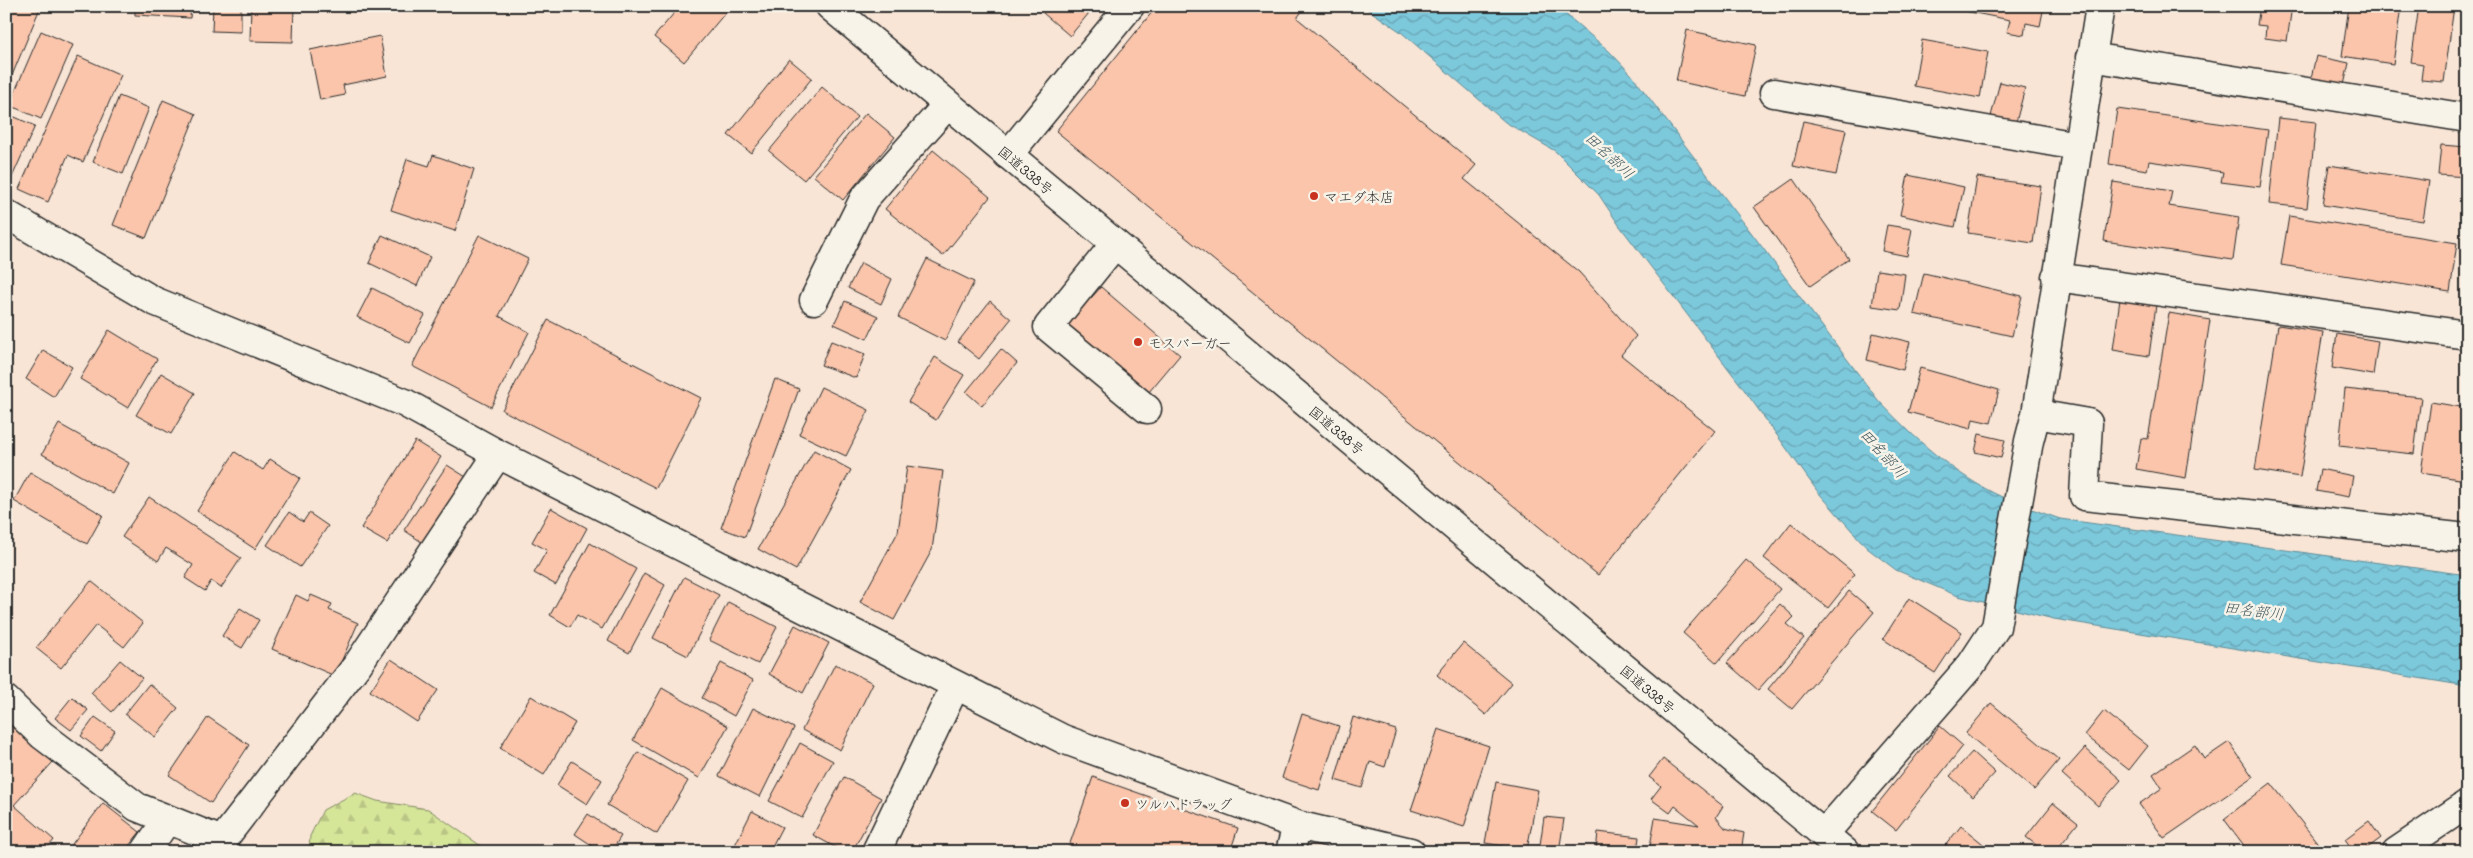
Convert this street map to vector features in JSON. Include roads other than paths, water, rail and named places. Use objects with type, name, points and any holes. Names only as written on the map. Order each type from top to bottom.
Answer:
[{"type":"main road","name":"国道338号","points":[[830,6],[1846,852]]},
{"type":"main road","points":[[1008,154],[1130,6]]},
{"type":"main road","points":[[1824,834],[1971,665],[1996,627],[2029,441],[2036,414],[2100,6]]},
{"type":"main road","points":[[2091,57],[2467,118]]},
{"type":"main road","points":[[1774,93],[2077,146]]},
{"type":"main road","points":[[814,300],[864,199],[947,105]]},
{"type":"main road","points":[[6,214],[154,301],[405,403],[498,454],[1063,739],[1297,825],[1373,847],[1411,852]]},
{"type":"main road","points":[[1115,244],[1048,327],[1147,409]]},
{"type":"main road","points":[[2056,277],[2467,335]]},
{"type":"main road","points":[[2036,414],[2088,423],[2084,496],[2467,538]]},
{"type":"main road","points":[[6,700],[42,735],[137,807],[223,846],[358,664],[498,454]]},
{"type":"main road","points":[[876,852],[955,686]]},
{"type":"main road","points":[[2396,852],[2467,804]]},
{"type":"main road","points":[[145,852],[167,820]]},
{"type":"main road","points":[[1290,852],[1297,825]]},
{"type":"water","name":"田名部川","points":[[1363,6],[1556,6],[1609,51],[1631,74],[1878,400],[1920,442],[1951,467],[2002,497],[2060,519],[2467,575],[2467,686],[2054,619],[1958,596],[1896,570],[1867,548],[1818,492],[1740,384],[1619,225],[1599,195],[1555,151],[1505,122],[1401,32]]},
{"type":"place","name":"マエダ本店","points":[[1314,196]]},
{"type":"place","name":"モスバーガー","points":[[1138,342]]},
{"type":"place","name":"ツルハドラッグ","points":[[1125,803]]}]
